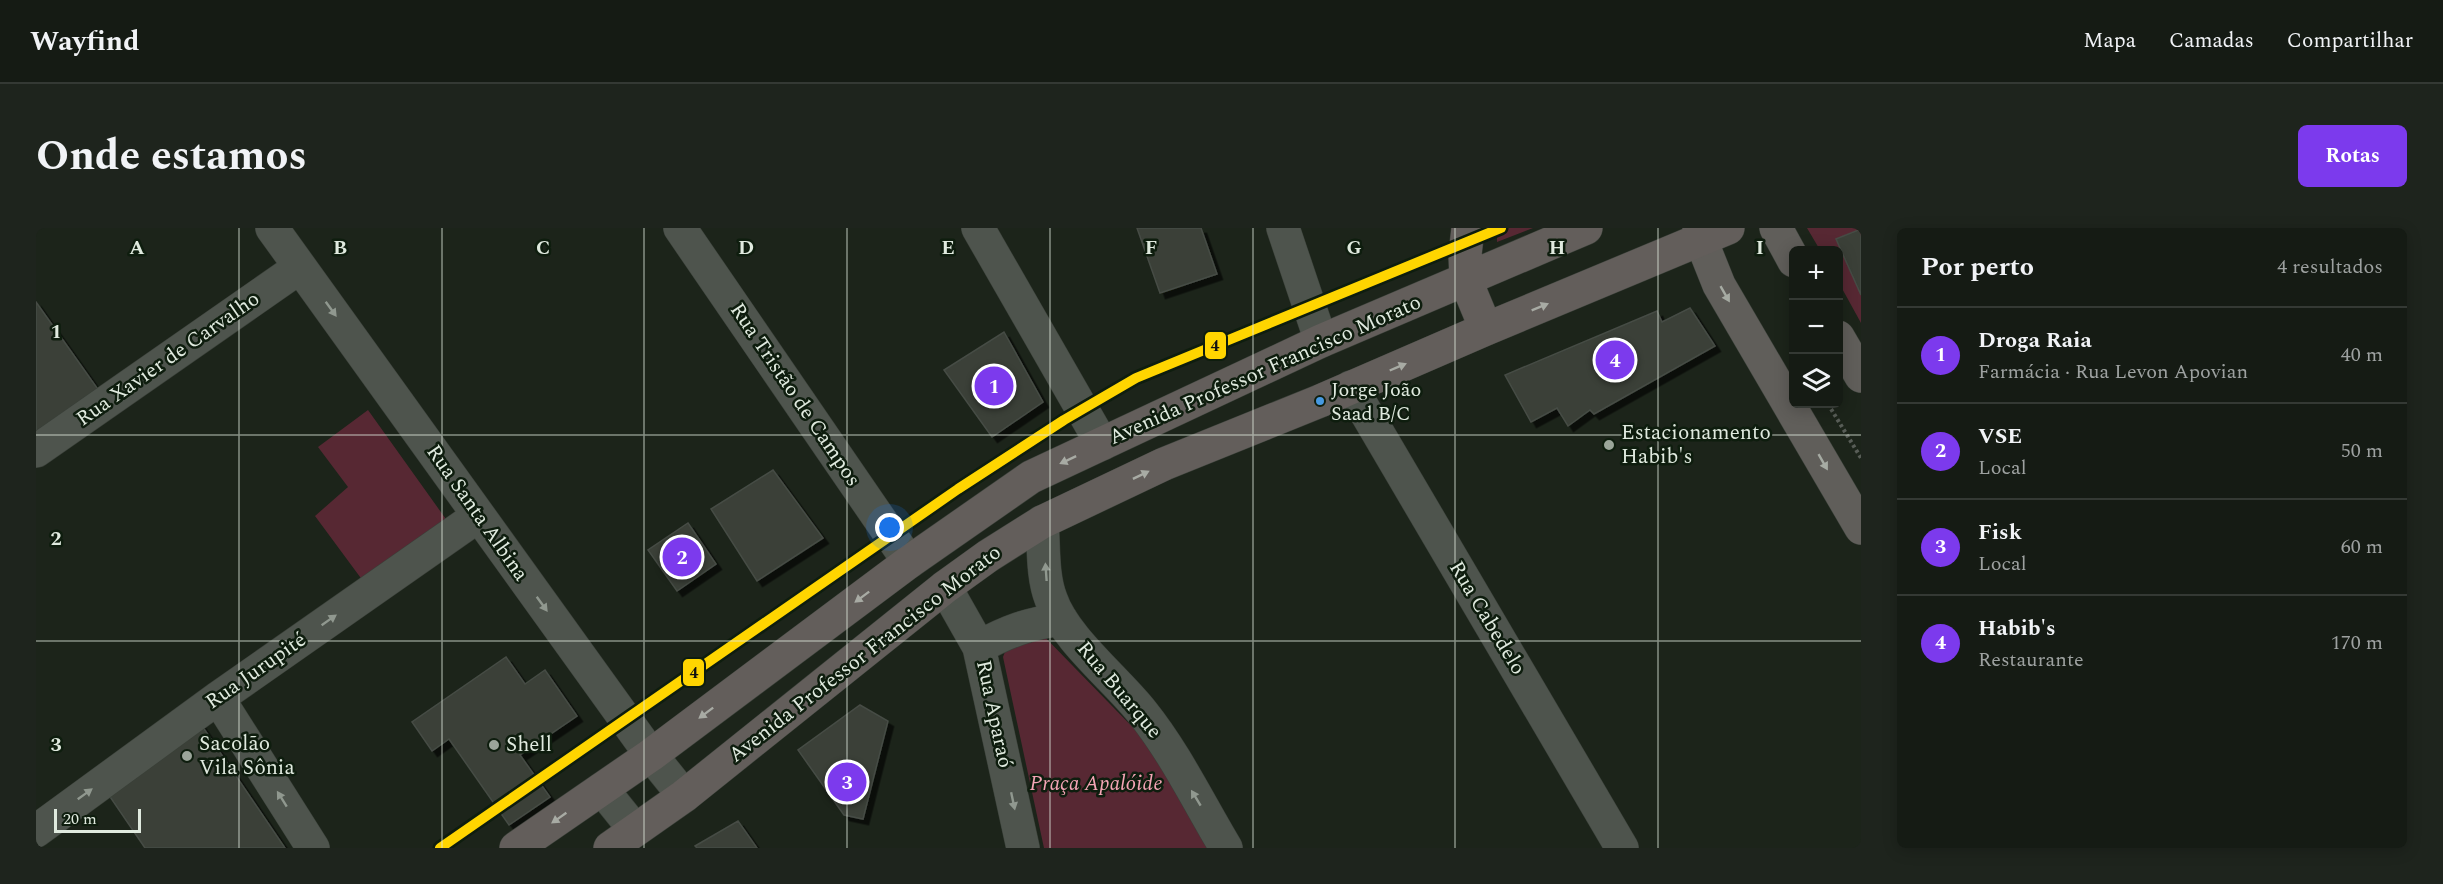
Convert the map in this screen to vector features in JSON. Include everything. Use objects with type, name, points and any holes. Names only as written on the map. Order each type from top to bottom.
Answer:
[{"type":"highway","points":[[1468,228],[1466,281],[1486,329]]},
{"type":"highway","name":"Avenida Professor Francisco Morato","points":[[516,848],[651,755],[909,562],[1031,477],[1321,341],[1586,228]]},
{"type":"highway","name":"Avenida Professor Francisco Morato","points":[[622,839],[684,796],[945,587],[988,556],[1042,522],[1164,464],[1351,387],[1709,232]]},
{"type":"main road","points":[[1776,228],[1789,252]]},
{"type":"main road","points":[[1709,232],[1719,285],[1861,528]]},
{"type":"main road","points":[[1843,344],[1861,376]]},
{"type":"street","name":"Rua Santa Albina","points":[[272,228],[651,755],[684,796]]},
{"type":"street","name":"Rua Tristão de Campos","points":[[680,228],[909,562]]},
{"type":"street","points":[[978,228],[1102,444]]},
{"type":"street","points":[[1283,228],[1321,341]]},
{"type":"street","name":"Rua Xavier de Carvalho","points":[[36,451],[300,267]]},
{"type":"street","name":"Rua Cabedelo","points":[[1351,387],[1622,848]]},
{"type":"street","name":"Rua Jurupité","points":[[40,833],[218,698],[478,516]]},
{"type":"street","name":"Rua Buarque","points":[[1042,522],[1046,582],[1060,619],[1143,713],[1226,848]]},
{"type":"street","name":"Rua Aparaó","points":[[945,587],[979,647],[1023,848]]},
{"type":"street","points":[[979,647],[1007,631],[1029,624],[1060,619]]},
{"type":"street","points":[[218,698],[313,848]]},
{"type":"street","points":[[602,789],[622,839]]},
{"type":"path","points":[[1830,408],[1861,458]]},
{"type":"green space","points":[[1497,228],[1533,228],[1497,242]]},
{"type":"green space","points":[[1807,228],[1861,228],[1861,323],[1843,290],[1843,246],[1818,246]]},
{"type":"green space","points":[[368,410],[448,522],[363,581],[315,516],[348,487],[318,447]]},
{"type":"green space","name":"Praça Apalóide","points":[[1036,628],[1148,743],[1208,848],[1044,848],[1003,657],[1013,631]]},
{"type":"building","points":[[1137,228],[1201,228],[1217,274],[1160,293]]},
{"type":"building","points":[[1861,229],[1861,295],[1843,255],[1843,246],[1839,246],[1836,239]]},
{"type":"building","points":[[36,302],[102,395],[36,441]]},
{"type":"building","points":[[1690,308],[1715,346],[1594,414],[1590,410],[1568,426],[1557,408],[1531,422],[1505,375],[1657,311],[1662,322]]},
{"type":"building","points":[[1004,332],[1043,402],[992,437],[944,370]]},
{"type":"building","points":[[773,470],[823,538],[757,581],[711,509]]},
{"type":"building","points":[[688,523],[716,564],[677,591],[648,550]]},
{"type":"building","name":"Shell","points":[[506,657],[525,684],[545,670],[577,716],[520,755],[550,797],[509,825],[449,739],[432,751],[412,722]]},
{"type":"building","points":[[860,705],[888,721],[863,819],[844,815],[798,750]]},
{"type":"building","name":"Sacolão Vila Sônia","points":[[200,723],[285,848],[145,848],[104,788]]},
{"type":"building","points":[[738,821],[757,848],[697,848],[695,846]]},
{"type":"metro line","name":"4","points":[[440,848],[958,489],[1064,420],[1136,378],[1501,228]]},
{"type":"place","name":"Habib's","points":[[1615,360]]},
{"type":"place","name":"Droga Raia","points":[[994,386]]},
{"type":"place","name":"Jorge João Saad B/C","points":[[1320,401]]},
{"type":"place","name":"Estacionamento Habib's","points":[[1609,445]]},
{"type":"place","name":"VSE","points":[[682,557]]},
{"type":"place","name":"Shell","points":[[494,745]]},
{"type":"place","name":"Sacolão Vila Sônia","points":[[187,756]]},
{"type":"place","name":"Fisk","points":[[847,782]]}]
